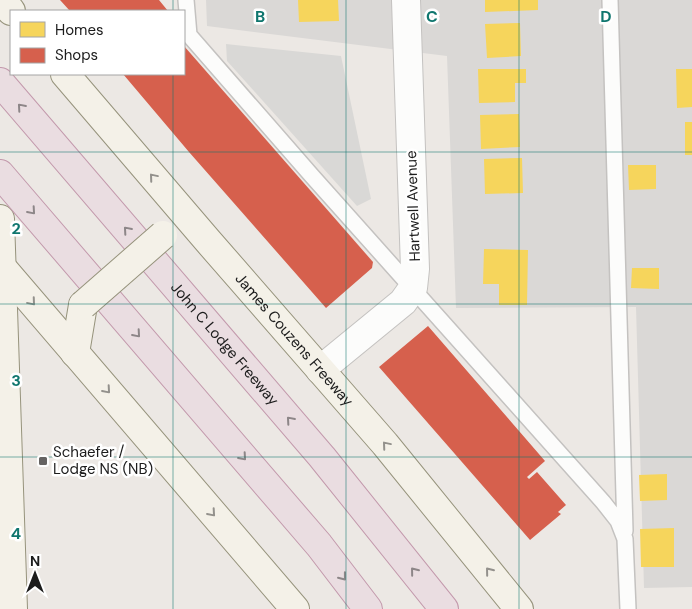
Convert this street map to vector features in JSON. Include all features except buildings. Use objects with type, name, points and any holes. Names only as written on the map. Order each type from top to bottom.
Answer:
[{"type":"highway","name":"John C Lodge Freeway","points":[[0,82],[322,457],[444,609]]},
{"type":"highway","points":[[0,174],[319,546],[368,609]]},
{"type":"main road","points":[[2,0],[10,10]]},
{"type":"main road","name":"James Couzens Freeway","points":[[66,75],[385,444],[519,609]]},
{"type":"main road","points":[[0,220],[4,455],[13,609]]},
{"type":"main road","points":[[75,353],[83,305],[163,235],[208,241]]},
{"type":"main road","points":[[1,266],[294,609]]},
{"type":"street","name":"Hartwell Avenue","points":[[406,0],[415,269],[413,288]]},
{"type":"street","points":[[320,370],[403,302],[413,288]]},
{"type":"lane","points":[[186,0],[189,35],[603,502],[618,521],[625,539]]},
{"type":"lane","points":[[610,0],[628,609]]},
{"type":"shaded area","points":[[206,0],[692,0],[692,587],[644,588],[636,307],[456,308],[447,56],[207,26]]},
{"type":"shaded area","points":[[226,44],[341,56],[371,199],[357,206],[227,61]]},
{"type":"place","name":"Schaefer / Lodge NS (NB)","points":[[43,461]]}]
